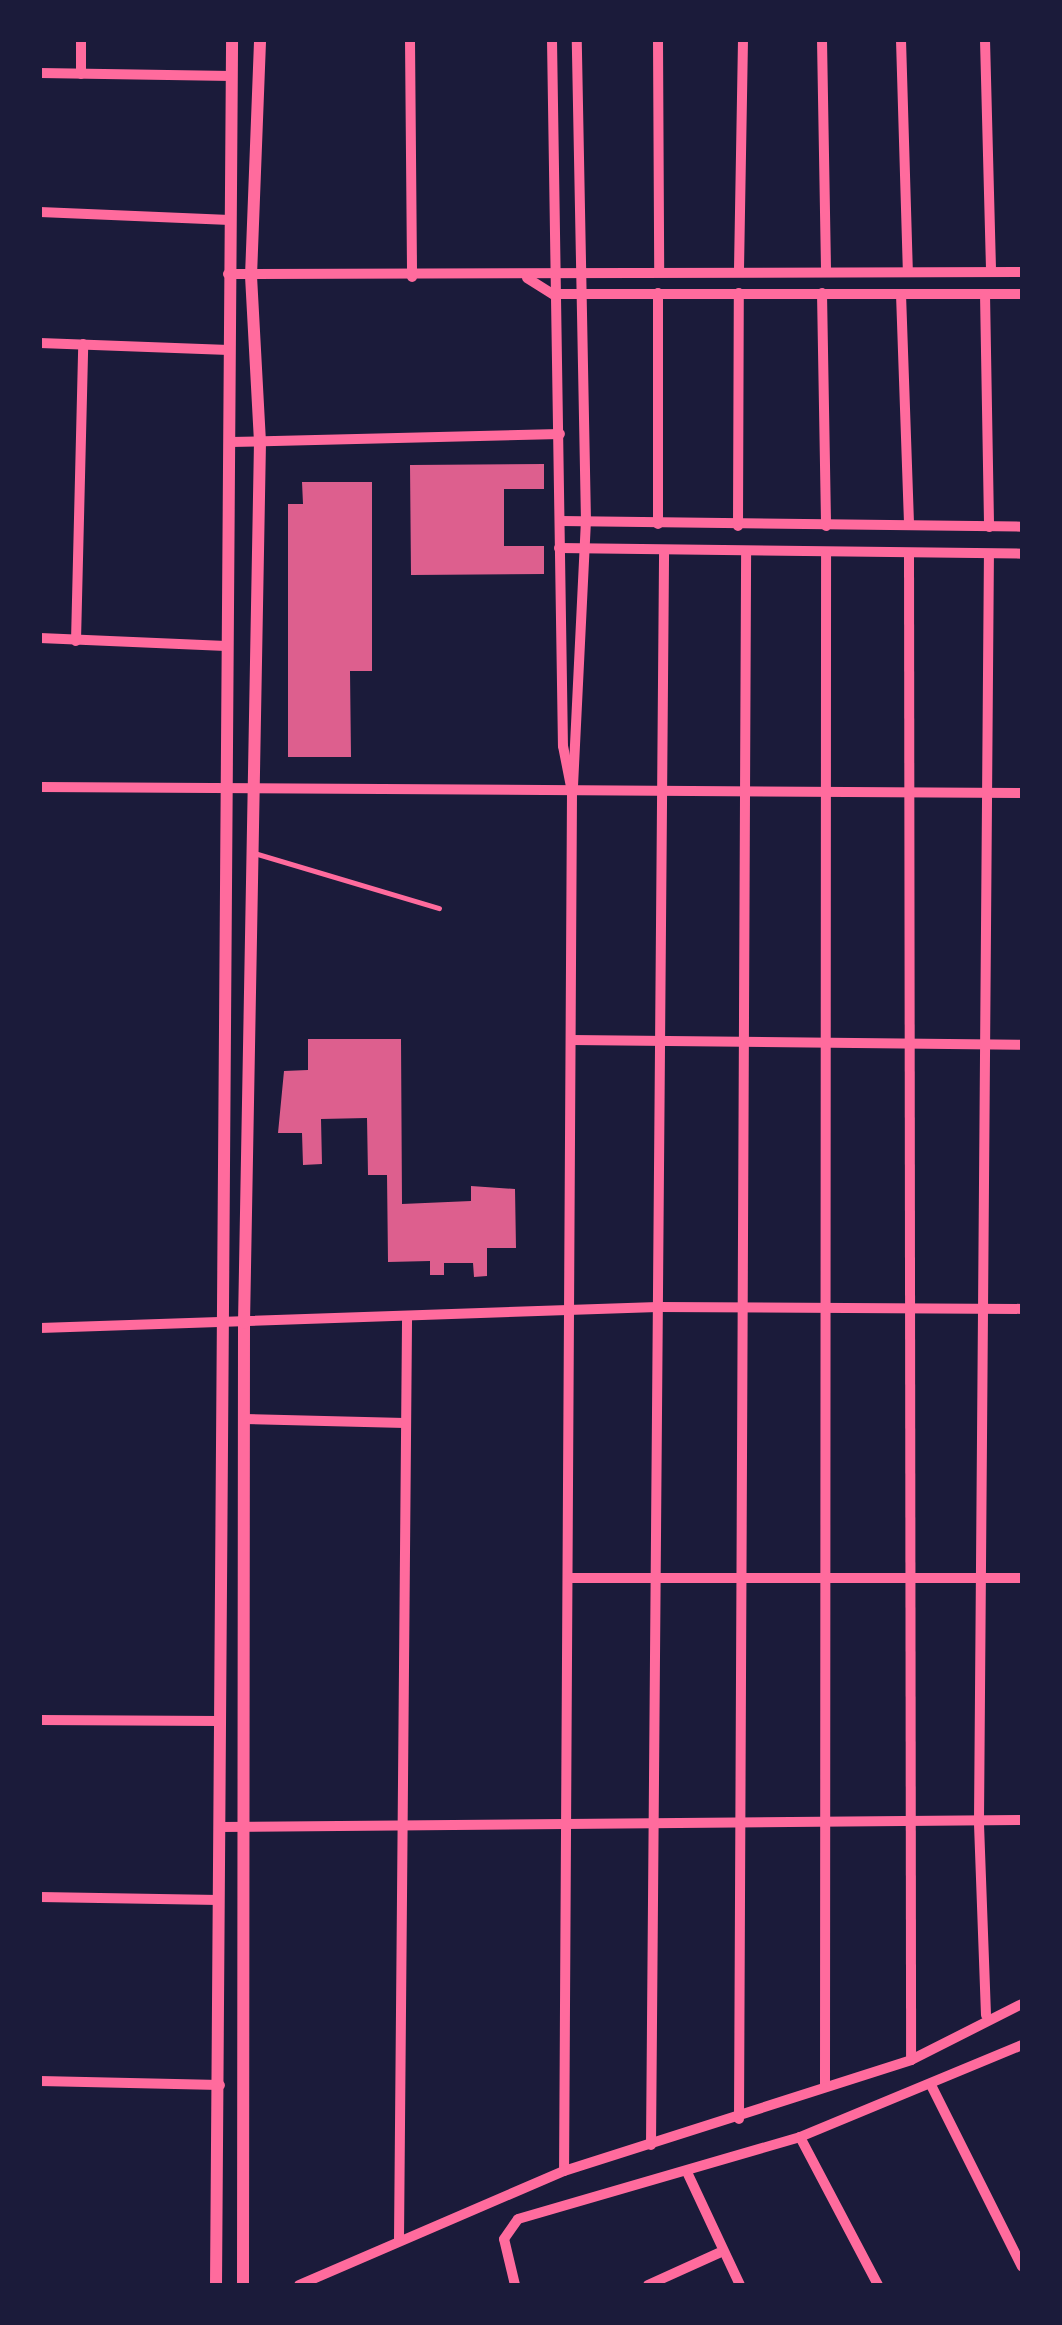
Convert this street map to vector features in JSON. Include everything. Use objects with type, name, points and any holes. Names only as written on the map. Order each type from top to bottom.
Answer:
[{"type":"street","points":[[80,74],[81,40]]},
{"type":"street","points":[[216,2285],[232,40]]},
{"type":"street","points":[[243,2285],[244,1323],[250,791],[260,442],[251,276],[260,40]]},
{"type":"street","points":[[410,40],[412,277]]},
{"type":"street","points":[[552,40],[559,548],[572,792],[564,2172]]},
{"type":"street","points":[[572,792],[586,522],[587,268],[576,40]]},
{"type":"street","points":[[658,40],[659,268]]},
{"type":"street","points":[[740,269],[744,40]]},
{"type":"street","points":[[822,40],[826,270]]},
{"type":"street","points":[[902,40],[908,270]]},
{"type":"street","points":[[985,40],[991,271]]},
{"type":"street","points":[[40,73],[232,76]]},
{"type":"street","points":[[40,212],[230,220]]},
{"type":"street","points":[[228,274],[528,278],[553,270],[587,268],[1022,272]]},
{"type":"street","points":[[528,278],[553,294],[1022,294]]},
{"type":"street","points":[[658,293],[658,524]]},
{"type":"street","points":[[738,526],[739,293]]},
{"type":"street","points":[[822,293],[826,526]]},
{"type":"street","points":[[901,294],[909,526]]},
{"type":"street","points":[[985,294],[989,527]]},
{"type":"street","points":[[40,343],[229,350]]},
{"type":"street","points":[[76,640],[83,344]]},
{"type":"street","points":[[232,442],[560,434]]},
{"type":"street","points":[[561,521],[1022,527]]},
{"type":"street","points":[[559,548],[1022,554]]},
{"type":"street","points":[[651,2145],[664,552]]},
{"type":"street","points":[[739,2119],[736,1818],[746,553]]},
{"type":"street","points":[[825,2086],[826,554]]},
{"type":"street","points":[[909,554],[911,2060]]},
{"type":"street","points":[[986,2014],[979,1820],[989,554]]},
{"type":"street","points":[[40,638],[226,646]]},
{"type":"street","points":[[40,787],[1022,793]]},
{"type":"street","points":[[572,1040],[1022,1045]]},
{"type":"street","points":[[40,1328],[407,1320],[658,1306],[1022,1309]]},
{"type":"street","points":[[399,2240],[399,1826],[407,1320]]},
{"type":"street","points":[[244,1419],[405,1424]]},
{"type":"street","points":[[568,1578],[1022,1578]]},
{"type":"street","points":[[40,1720],[219,1720]]},
{"type":"street","points":[[219,1827],[567,1824],[654,1818],[1022,1820]]},
{"type":"street","points":[[40,1897],[219,1900]]},
{"type":"street","points":[[300,2285],[564,2172],[739,2119],[825,2086],[911,2060],[986,2014],[1022,2004]]},
{"type":"street","points":[[515,2285],[504,2239],[518,2220],[800,2137],[1022,2045]]},
{"type":"street","points":[[40,2081],[220,2085]]},
{"type":"street","points":[[931,2085],[1022,2268]]},
{"type":"street","points":[[800,2137],[878,2285]]},
{"type":"street","points":[[687,2172],[718,2252],[740,2285]]},
{"type":"street","points":[[648,2285],[718,2252]]},
{"type":"lane","points":[[251,852],[439,908]]},
{"type":"building","points":[[544,464],[544,489],[504,489],[504,546],[544,546],[544,574],[411,575],[410,465]]},
{"type":"building","points":[[302,482],[372,482],[372,671],[350,671],[351,757],[288,757],[288,504],[303,504]]},
{"type":"building","points":[[308,1039],[401,1039],[402,1204],[471,1201],[471,1186],[515,1189],[516,1248],[487,1248],[487,1276],[474,1277],[473,1263],[444,1263],[444,1275],[430,1275],[430,1261],[388,1262],[387,1175],[368,1175],[367,1118],[321,1119],[322,1164],[303,1165],[302,1133],[278,1133],[284,1071],[308,1070]]}]
